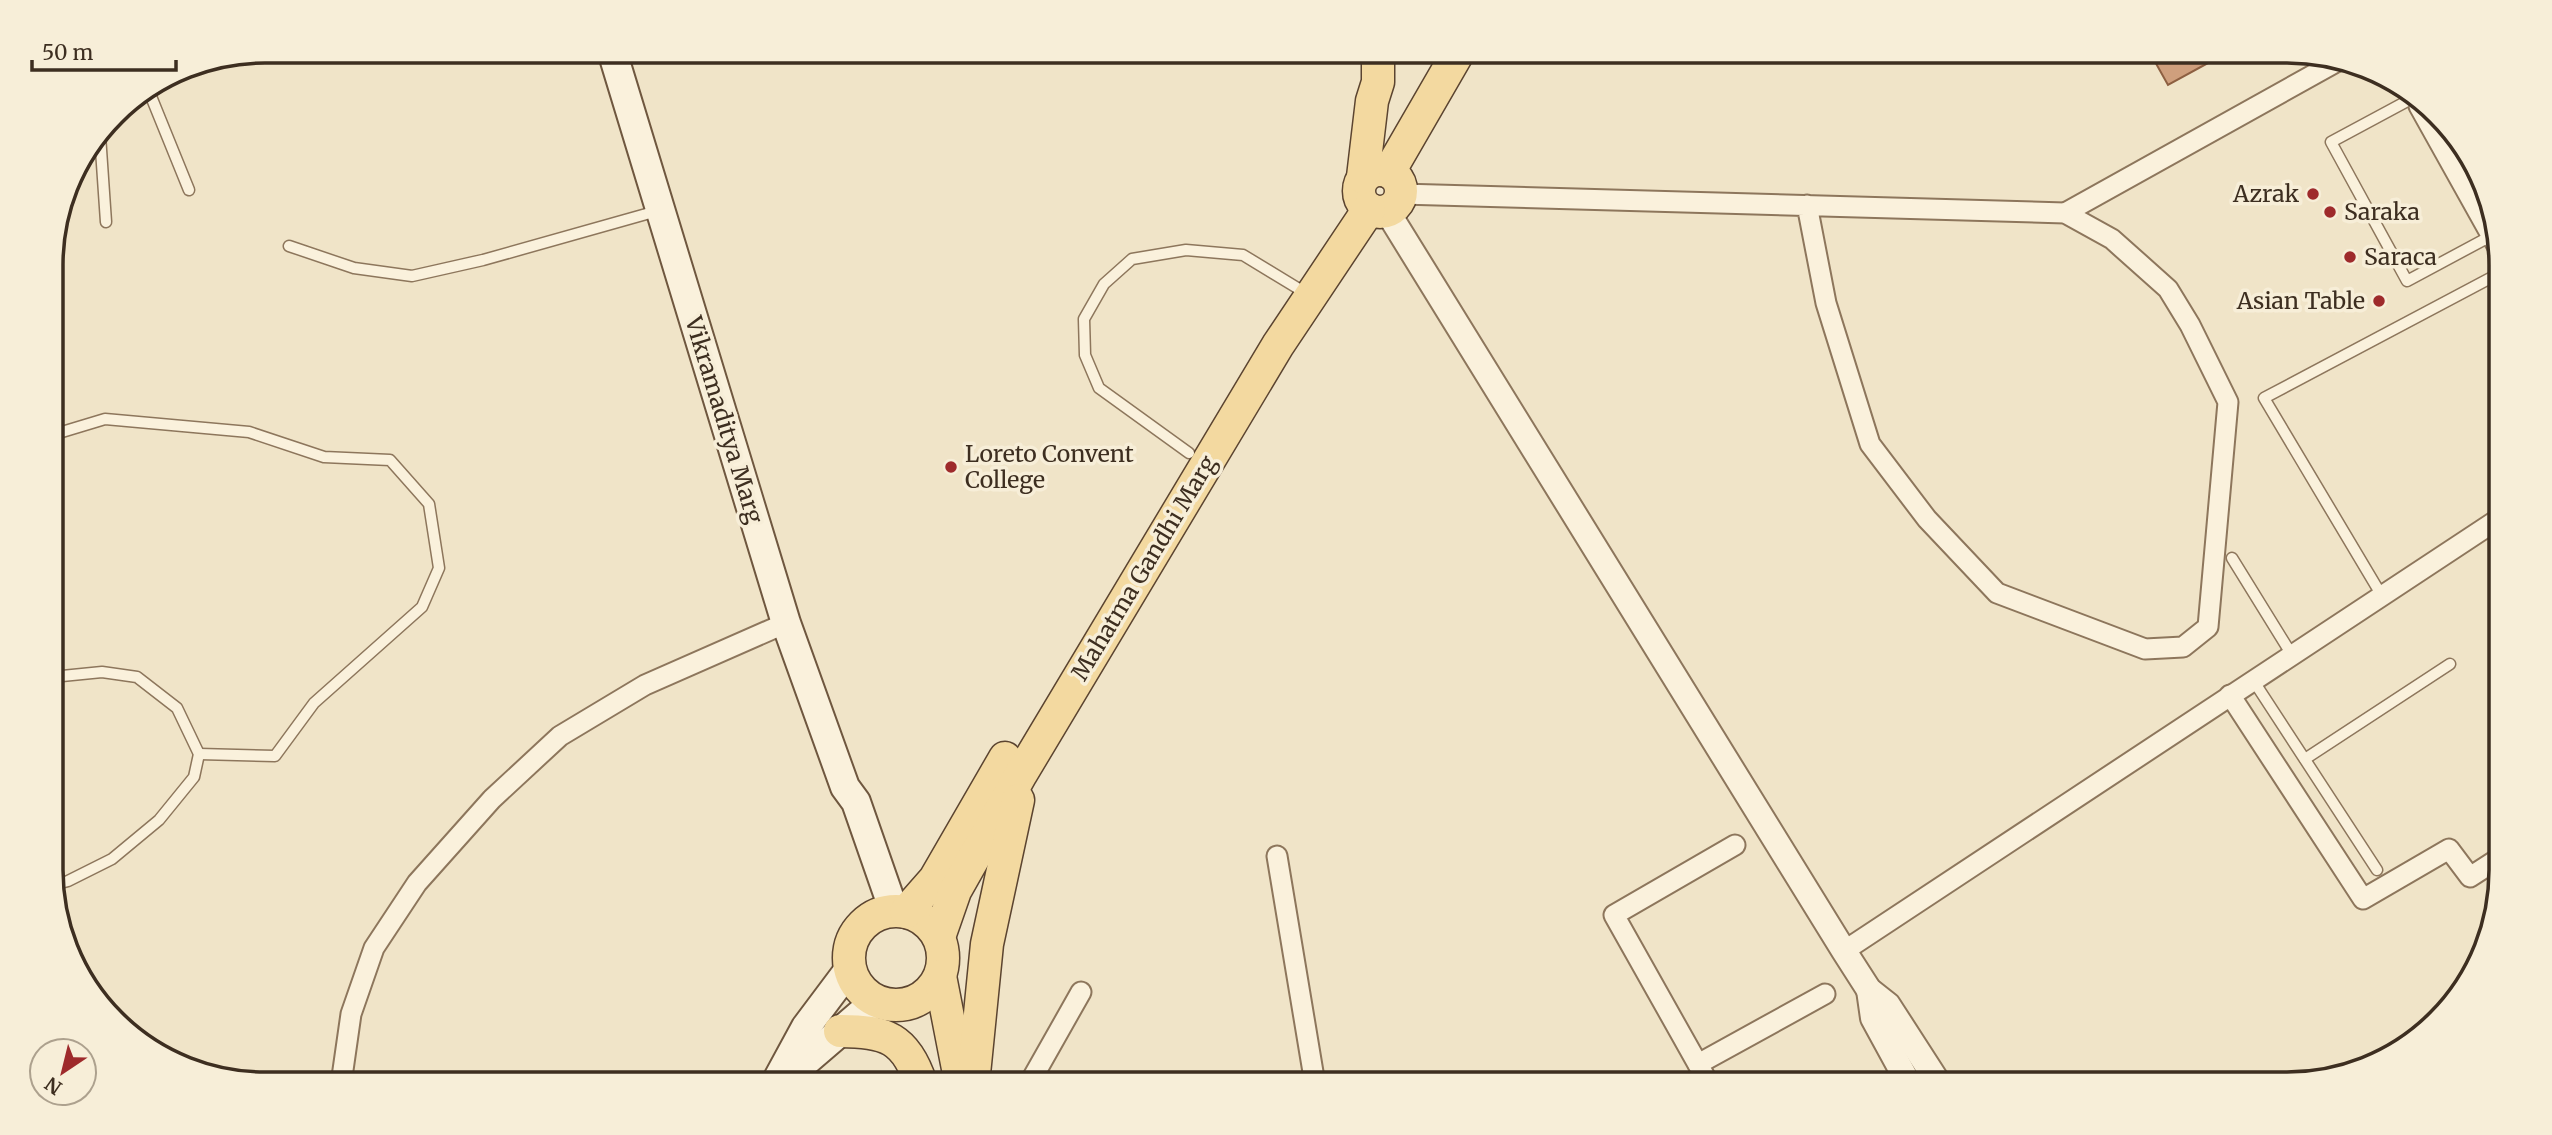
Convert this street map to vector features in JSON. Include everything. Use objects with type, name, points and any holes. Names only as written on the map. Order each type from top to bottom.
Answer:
[{"type":"main road","name":"Vikramaditya Marg","points":[[616,63],[786,623],[845,787],[841,803],[892,913]]},
{"type":"main road","points":[[1358,63],[1360,81],[1372,101]]},
{"type":"main road","points":[[1378,63],[1378,82],[1372,101],[1379,191]]},
{"type":"main road","name":"Mahatma Gandhi Marg","points":[[892,913],[935,879],[1189,453],[1299,289],[1379,191],[1404,108],[1428,63]]},
{"type":"main road","name":"Mahatma Gandhi Marg","points":[[939,937],[955,891],[1021,774],[1278,345],[1379,191],[1452,63]]},
{"type":"main road","points":[[974,1072],[986,944],[1020,793],[1021,774]]},
{"type":"main road","points":[[935,1072],[933,1064],[918,1042],[879,1001],[862,990],[852,975],[849,956],[853,939],[864,923],[892,913],[916,915],[931,926],[939,937],[943,959],[940,976],[959,1072]]},
{"type":"main road","points":[[783,1072],[806,1027],[851,967]]},
{"type":"main road","points":[[879,1001],[894,1005],[915,1001],[928,992],[940,976]]},
{"type":"main road","points":[[791,1072],[879,1001]]},
{"type":"main road","points":[[840,1031],[871,1031],[892,1039],[908,1056],[915,1072]]},
{"type":"street","points":[[2064,212],[2327,67]]},
{"type":"street","points":[[2426,119],[2484,225]]},
{"type":"street","points":[[1379,191],[2064,212],[2112,239],[2168,289],[2190,325],[2228,402],[2207,627],[2183,647],[2145,649],[1997,593],[1927,519],[1870,444],[1826,303],[1807,205]]},
{"type":"street","points":[[1379,191],[1844,951],[1869,990],[1888,1005],[1931,1072]]},
{"type":"street","points":[[1844,951],[2489,525]]},
{"type":"street","points":[[343,1072],[351,1014],[374,948],[417,883],[492,799],[560,736],[645,685],[786,623]]},
{"type":"street","points":[[2230,695],[2363,899],[2449,849],[2470,877],[2489,865]]},
{"type":"street","points":[[1702,1072],[1614,915],[1735,845]]},
{"type":"street","points":[[1277,856],[1313,1072]]},
{"type":"street","points":[[1869,990],[1873,1018],[1902,1072]]},
{"type":"street","points":[[1036,1072],[1081,992]]},
{"type":"street","points":[[1698,1064],[1825,993]]},
{"type":"lane","points":[[152,98],[189,190]]},
{"type":"lane","points":[[2406,102],[2331,142],[2407,281],[2488,247]]},
{"type":"lane","points":[[101,148],[106,222]]},
{"type":"lane","points":[[289,246],[354,268],[412,276],[483,260],[660,210]]},
{"type":"lane","points":[[1189,453],[1099,388],[1085,355],[1084,319],[1104,284],[1132,259],[1186,250],[1242,255],[1299,289]]},
{"type":"lane","points":[[2382,597],[2264,398],[2489,279]]},
{"type":"lane","points":[[63,432],[105,419],[249,432],[324,457],[390,460],[429,504],[439,568],[422,607],[314,703],[275,756],[199,754]]},
{"type":"lane","points":[[2232,558],[2292,655]]},
{"type":"lane","points":[[2305,759],[2450,664]]},
{"type":"lane","points":[[63,676],[102,672],[136,677],[177,708],[199,754],[194,777],[159,820],[112,859],[64,882]]},
{"type":"lane","points":[[2253,680],[2377,870]]},
{"type":"building","points":[[2156,63],[2208,63],[2168,85]]},
{"type":"place","name":"Azrak","points":[[2313,194]]},
{"type":"place","name":"Saraka","points":[[2330,212]]},
{"type":"place","name":"Saraca","points":[[2350,257]]},
{"type":"place","name":"Asian Table","points":[[2379,301]]},
{"type":"place","name":"Loreto Convent College","points":[[951,467]]}]
